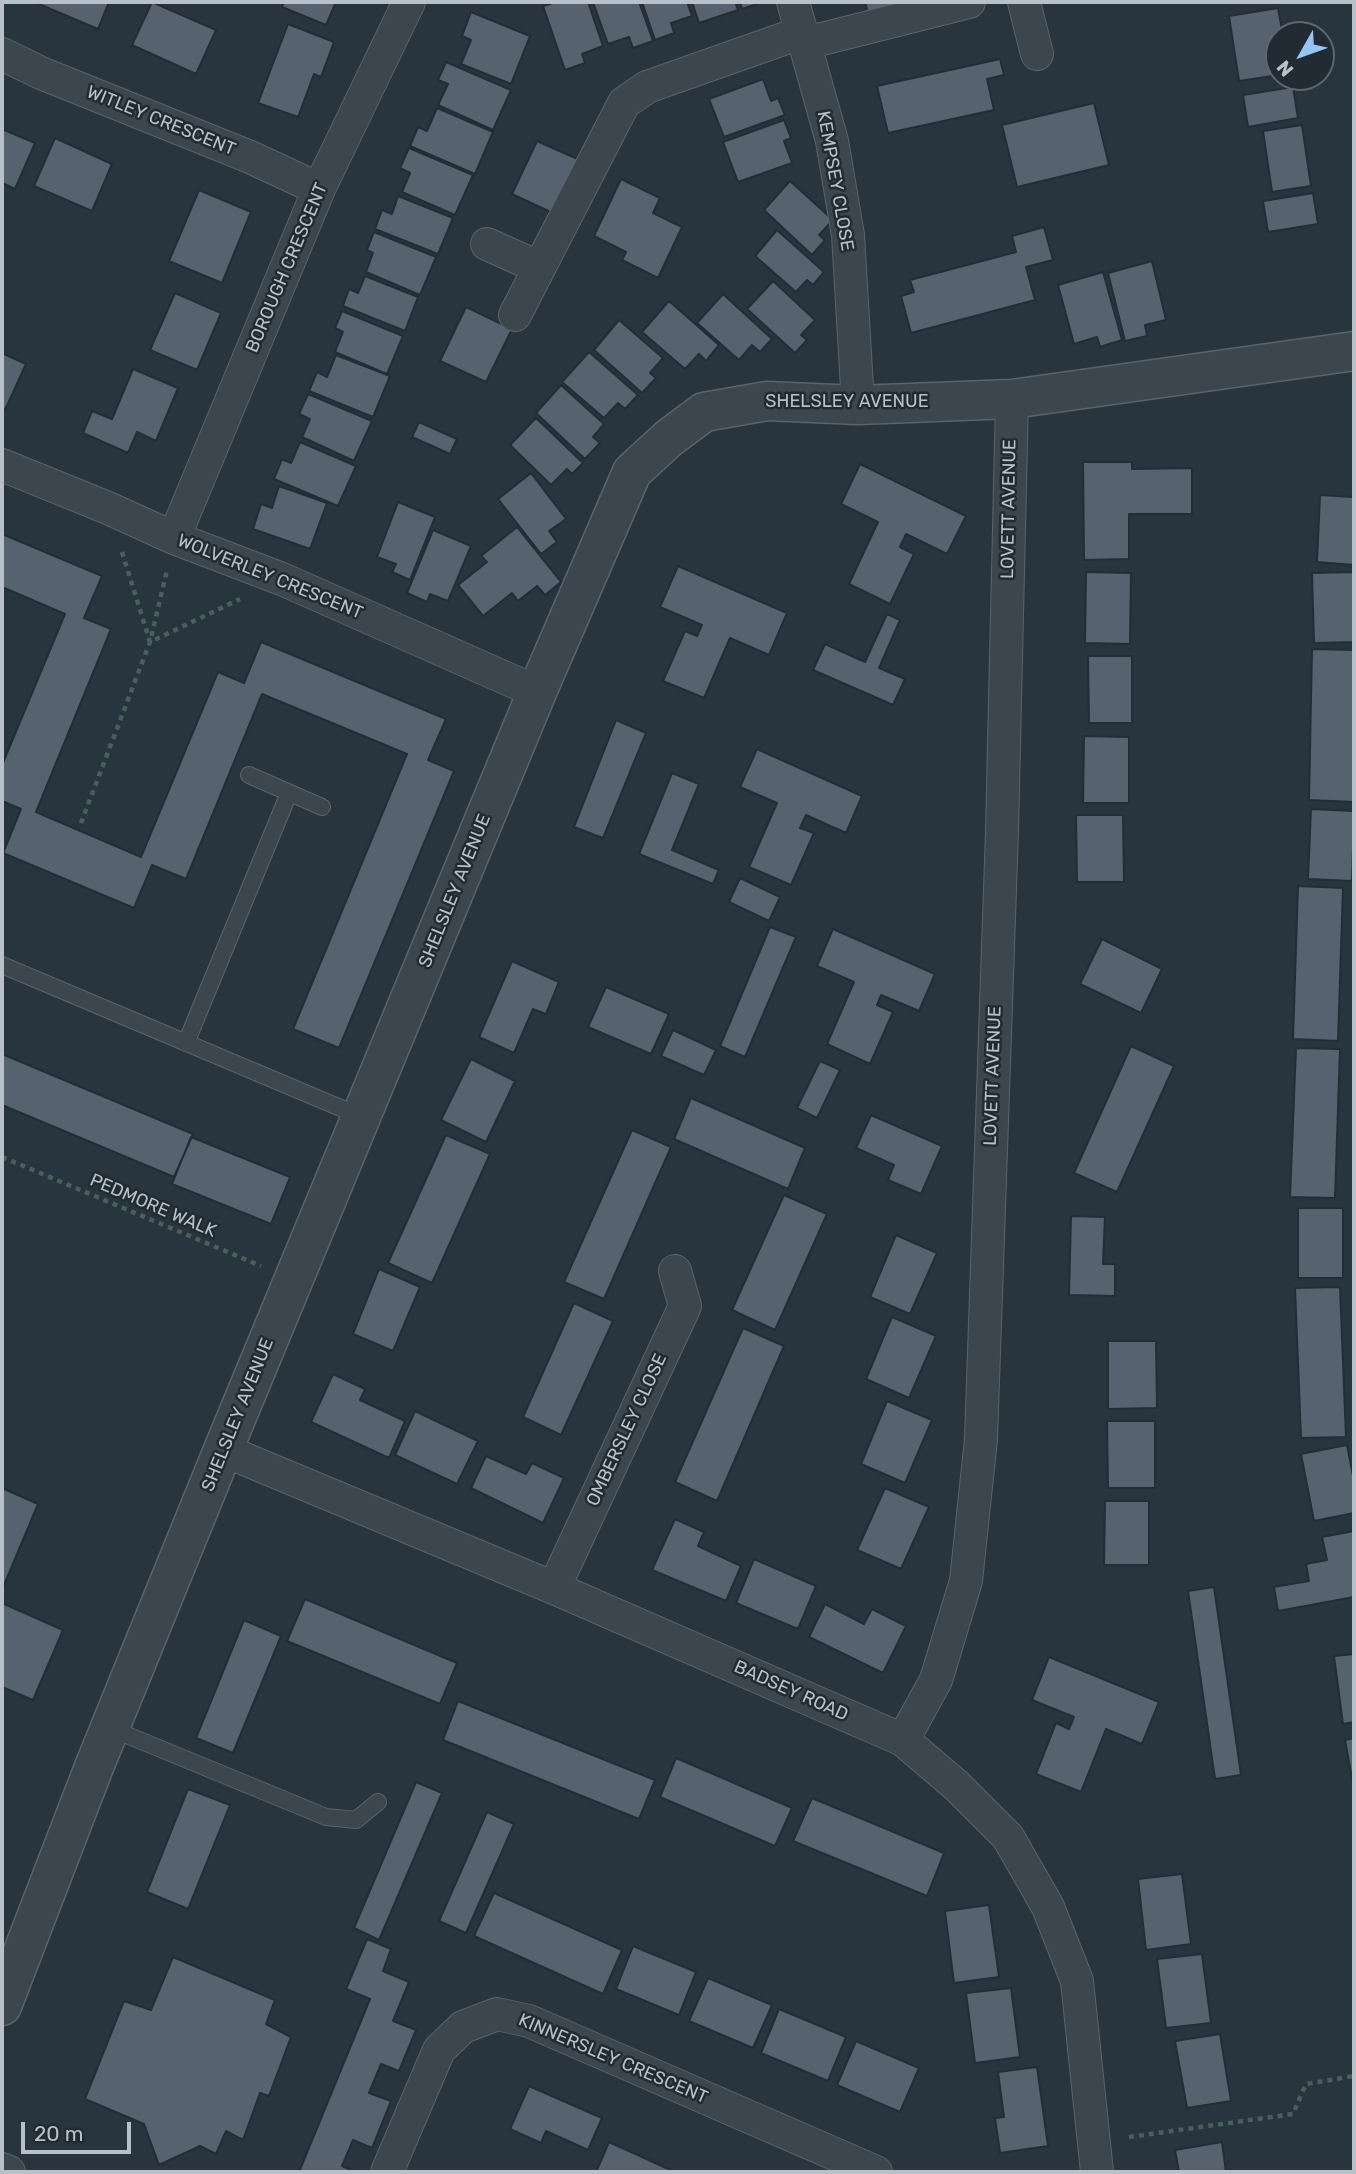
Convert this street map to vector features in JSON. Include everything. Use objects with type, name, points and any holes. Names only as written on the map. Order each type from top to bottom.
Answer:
[{"type":"street","name":"BOROUGH CRESCENT","points":[[174,538],[319,189],[409,2]]},
{"type":"street","name":"KEMPSEY CLOSE","points":[[793,2],[832,141],[848,235],[858,405]]},
{"type":"street","points":[[515,315],[624,103],[647,87],[804,38],[969,2]]},
{"type":"street","points":[[1024,2],[1037,54]]},
{"type":"street","name":"WITLEY CRESCENT","points":[[2,54],[41,73],[238,152],[319,189]]},
{"type":"street","points":[[487,244],[538,267]]},
{"type":"street","name":"SHELSLEY AVENUE","points":[[2,2006],[110,1728],[223,1450],[537,692],[632,472],[668,438],[704,412],[767,401],[858,405],[1012,399],[1354,351]]},
{"type":"street","name":"LOVETT AVENUE","points":[[903,1740],[936,1679],[966,1581],[981,1439],[1002,831],[1012,399]]},
{"type":"street","name":"WOLVERLEY CRESCENT","points":[[2,465],[174,538],[282,579],[537,692]]},
{"type":"street","name":"OMBERSLEY CLOSE","points":[[554,1588],[685,1306],[675,1271]]},
{"type":"street","name":"BADSEY ROAD","points":[[223,1450],[554,1588],[903,1740],[957,1786],[1008,1837],[1048,1907],[1077,1980],[1096,2157]]},
{"type":"street","name":"KINNERSLEY CRESCENT","points":[[387,2172],[439,2050],[463,2027],[497,2014],[529,2021],[876,2172]]},
{"type":"street","points":[[2,2169],[9,2172]]},
{"type":"lane","points":[[248,775],[323,807]]},
{"type":"lane","points":[[186,1043],[289,793]]},
{"type":"lane","points":[[2,965],[362,1117]]},
{"type":"lane","points":[[110,1728],[326,1817],[356,1820],[379,1802]]},
{"type":"path","points":[[108,508],[150,642]]},
{"type":"path","points":[[81,823],[150,642],[174,538]]},
{"type":"path","points":[[150,642],[282,579]]},
{"type":"path","name":"PEDMORE WALK","points":[[2,1157],[294,1280]]},
{"type":"path","points":[[1096,2157],[1293,2114],[1306,2084],[1354,2076]]},
{"type":"building","points":[[34,2],[109,2],[98,29]]},
{"type":"building","points":[[152,2],[216,30],[196,74],[132,45]]},
{"type":"building","points":[[284,2],[336,2],[326,25],[282,7]]},
{"type":"building","points":[[556,2],[588,2],[603,46],[582,54],[585,63],[565,70],[543,6]]},
{"type":"building","points":[[593,2],[639,2],[653,41],[633,48],[629,37],[608,44]]},
{"type":"building","points":[[642,2],[687,2],[692,16],[671,23],[674,33],[655,40]]},
{"type":"building","points":[[692,2],[735,2],[738,10],[699,23]]},
{"type":"building","points":[[740,2],[763,2],[742,9]]},
{"type":"building","points":[[865,2],[912,2],[868,13]]},
{"type":"building","points":[[1278,8],[1280,21],[1265,21],[1265,77],[1239,81],[1229,16]]},
{"type":"building","points":[[471,12],[530,36],[511,84],[461,64],[471,40],[462,36]]},
{"type":"building","points":[[288,24],[334,42],[321,77],[314,74],[298,117],[258,103]]},
{"type":"building","points":[[1000,59],[1004,75],[987,79],[994,110],[888,133],[877,86]]},
{"type":"building","points":[[446,62],[511,90],[493,130],[438,105],[448,84],[438,80]]},
{"type":"building","points":[[763,79],[771,101],[778,98],[785,115],[724,137],[709,99]]},
{"type":"building","points":[[1294,91],[1298,118],[1248,127],[1243,95]]},
{"type":"building","points":[[1094,103],[1109,165],[1017,187],[1002,125]]},
{"type":"building","points":[[437,108],[493,132],[475,174],[410,146],[418,127],[427,131]]},
{"type":"building","points":[[784,120],[791,138],[784,141],[792,163],[738,182],[723,142]]},
{"type":"building","points":[[1302,125],[1311,186],[1272,192],[1263,131]]},
{"type":"building","points":[[2,129],[35,143],[15,189],[2,183]]},
{"type":"building","points":[[55,138],[112,164],[92,211],[34,186]]},
{"type":"building","points":[[537,141],[582,161],[557,215],[512,194]]},
{"type":"building","points":[[409,148],[473,175],[455,215],[402,192],[410,173],[400,168]]},
{"type":"building","points":[[621,179],[660,198],[653,213],[682,227],[658,278],[622,260],[626,252],[594,236]]},
{"type":"building","points":[[790,181],[833,220],[819,235],[825,240],[812,255],[764,210]]},
{"type":"building","points":[[199,190],[251,212],[222,283],[169,261]]},
{"type":"building","points":[[1313,193],[1318,224],[1268,232],[1263,201]]},
{"type":"building","points":[[398,196],[453,218],[438,254],[375,229],[382,210],[392,214]]},
{"type":"building","points":[[1044,227],[1053,260],[1026,267],[1035,300],[911,333],[901,296],[914,292],[910,280],[1016,252],[1012,236]]},
{"type":"building","points":[[777,230],[824,272],[813,285],[807,280],[796,292],[755,256]]},
{"type":"building","points":[[374,232],[436,257],[420,295],[366,272],[373,253],[367,250]]},
{"type":"building","points":[[1152,261],[1166,320],[1145,325],[1147,336],[1125,341],[1108,273]]},
{"type":"building","points":[[1103,272],[1122,340],[1100,347],[1097,337],[1074,344],[1058,285]]},
{"type":"building","points":[[365,276],[418,297],[405,331],[343,306],[349,289],[358,293]]},
{"type":"building","points":[[773,281],[815,320],[801,335],[807,340],[795,353],[747,309]]},
{"type":"building","points":[[175,293],[221,313],[197,370],[150,350]]},
{"type":"building","points":[[723,294],[772,339],[760,352],[752,345],[739,360],[697,323]]},
{"type":"building","points":[[669,301],[719,345],[706,361],[699,354],[685,369],[642,332]]},
{"type":"building","points":[[466,307],[512,329],[486,382],[440,361]]},
{"type":"building","points":[[342,311],[403,336],[387,374],[335,352],[343,332],[335,328]]},
{"type":"building","points":[[619,320],[663,358],[650,373],[656,378],[642,393],[594,350]]},
{"type":"building","points":[[589,352],[638,395],[625,409],[618,403],[604,418],[562,382]]},
{"type":"building","points":[[2,353],[26,364],[5,410],[2,409]]},
{"type":"building","points":[[336,355],[390,376],[373,417],[309,391],[317,372],[327,377]]},
{"type":"building","points":[[133,369],[178,388],[156,441],[137,432],[128,453],[83,433],[92,411],[112,419]]},
{"type":"building","points":[[561,385],[604,424],[593,437],[600,443],[585,459],[536,413]]},
{"type":"building","points":[[308,394],[372,421],[354,461],[302,437],[310,419],[299,414]]},
{"type":"building","points":[[536,418],[583,463],[572,474],[567,469],[551,485],[510,445]]},
{"type":"building","points":[[419,422],[457,439],[450,454],[412,437]]},
{"type":"building","points":[[300,442],[356,466],[338,506],[274,479],[282,459],[291,463]]},
{"type":"building","points":[[1083,462],[1132,462],[1132,469],[1192,468],[1192,514],[1129,514],[1129,559],[1084,560]]},
{"type":"building","points":[[860,464],[966,516],[947,554],[906,534],[900,547],[914,554],[890,604],[849,584],[878,522],[841,504]]},
{"type":"building","points":[[531,473],[566,519],[549,531],[557,542],[541,554],[498,499]]},
{"type":"building","points":[[279,486],[327,503],[310,549],[253,529],[261,504],[272,508]]},
{"type":"building","points":[[1320,495],[1354,497],[1354,565],[1317,562]]},
{"type":"building","points":[[398,502],[435,517],[410,580],[392,572],[396,564],[377,557]]},
{"type":"building","points":[[517,527],[561,582],[545,595],[537,586],[518,601],[512,593],[483,616],[458,585],[487,562],[481,556]]},
{"type":"building","points":[[433,530],[471,546],[448,601],[430,594],[427,602],[407,593]]},
{"type":"building","points":[[2,534],[102,576],[84,618],[111,629],[36,812],[141,857],[218,672],[244,683],[261,642],[446,719],[428,760],[454,771],[339,1048],[293,1029],[407,754],[262,694],[186,879],[152,865],[134,908],[3,853],[21,809],[2,801],[2,765],[65,614],[2,587]]},
{"type":"building","points":[[678,566],[787,613],[769,655],[730,638],[704,698],[663,681],[685,631],[697,636],[702,625],[660,607]]},
{"type":"building","points":[[1086,572],[1131,573],[1130,644],[1085,643]]},
{"type":"building","points":[[1354,572],[1354,642],[1314,643],[1312,573]]},
{"type":"building","points":[[887,614],[900,620],[879,668],[905,679],[893,705],[813,670],[825,644],[865,662]]},
{"type":"building","points":[[1312,649],[1354,650],[1354,802],[1309,800]]},
{"type":"building","points":[[1088,656],[1132,656],[1132,723],[1089,723]]},
{"type":"building","points":[[616,720],[646,733],[603,838],[574,827]]},
{"type":"building","points":[[1084,736],[1129,737],[1129,803],[1083,803]]},
{"type":"building","points":[[757,749],[862,796],[846,833],[806,815],[800,828],[814,833],[791,885],[749,867],[777,803],[740,787]]},
{"type":"building","points":[[672,773],[699,784],[672,850],[719,870],[713,884],[639,854]]},
{"type":"building","points":[[1311,809],[1354,811],[1352,881],[1308,879]]},
{"type":"building","points":[[1076,815],[1123,815],[1124,882],[1077,882]]},
{"type":"building","points":[[740,878],[780,897],[769,921],[729,902]]},
{"type":"building","points":[[1298,886],[1343,888],[1338,1041],[1293,1039]]},
{"type":"building","points":[[770,927],[796,937],[745,1057],[720,1046]]},
{"type":"building","points":[[833,929],[935,974],[919,1011],[881,995],[877,1005],[893,1012],[870,1064],[827,1044],[854,982],[817,966]]},
{"type":"building","points":[[1102,939],[1162,969],[1141,1013],[1080,984]]},
{"type":"building","points":[[512,961],[559,982],[546,1014],[533,1009],[514,1053],[479,1037]]},
{"type":"building","points":[[606,987],[669,1014],[651,1054],[588,1027]]},
{"type":"building","points":[[673,1030],[716,1050],[704,1075],[661,1056]]},
{"type":"building","points":[[1131,1046],[1174,1066],[1117,1192],[1074,1173]]},
{"type":"building","points":[[1296,1048],[1340,1049],[1335,1198],[1290,1197]]},
{"type":"building","points":[[2,1054],[193,1134],[174,1177],[2,1105]]},
{"type":"building","points":[[471,1059],[515,1081],[486,1142],[441,1120]]},
{"type":"building","points":[[820,1061],[840,1070],[817,1118],[797,1108]]},
{"type":"building","points":[[691,1098],[805,1148],[788,1189],[674,1139]]},
{"type":"building","points":[[871,1115],[942,1146],[921,1194],[888,1180],[894,1165],[856,1148]]},
{"type":"building","points":[[632,1130],[671,1147],[604,1299],[564,1282]]},
{"type":"building","points":[[446,1135],[490,1154],[432,1283],[388,1263]]},
{"type":"building","points":[[191,1137],[290,1177],[271,1224],[172,1184]]},
{"type":"building","points":[[784,1195],[827,1214],[775,1330],[732,1310]]},
{"type":"building","points":[[1298,1208],[1343,1208],[1343,1278],[1298,1278]]},
{"type":"building","points":[[1071,1216],[1105,1217],[1103,1264],[1115,1264],[1115,1296],[1069,1295]]},
{"type":"building","points":[[896,1235],[937,1253],[910,1314],[870,1297]]},
{"type":"building","points":[[379,1269],[420,1287],[393,1351],[353,1334]]},
{"type":"building","points":[[1340,1287],[1346,1437],[1301,1438],[1295,1288]]},
{"type":"building","points":[[574,1303],[613,1321],[561,1435],[523,1417]]},
{"type":"building","points":[[892,1317],[936,1336],[909,1398],[866,1379]]},
{"type":"building","points":[[743,1328],[784,1346],[717,1501],[675,1482]]},
{"type":"building","points":[[1108,1341],[1156,1341],[1157,1408],[1108,1409]]},
{"type":"building","points":[[333,1374],[365,1389],[360,1400],[405,1421],[389,1458],[311,1422]]},
{"type":"building","points":[[887,1401],[932,1420],[905,1483],[861,1464]]},
{"type":"building","points":[[415,1411],[478,1441],[457,1484],[395,1455]]},
{"type":"building","points":[[1107,1421],[1155,1421],[1155,1488],[1108,1488]]},
{"type":"building","points":[[1347,1445],[1354,1481],[1354,1513],[1314,1521],[1301,1454]]},
{"type":"building","points":[[486,1456],[526,1474],[532,1463],[564,1478],[543,1523],[471,1488]]},
{"type":"building","points":[[2,1488],[38,1504],[2,1590]]},
{"type":"building","points":[[885,1488],[929,1507],[901,1569],[857,1550]]},
{"type":"building","points":[[1105,1501],[1149,1501],[1149,1565],[1104,1565]]},
{"type":"building","points":[[675,1519],[704,1532],[698,1546],[741,1566],[726,1601],[652,1570]]},
{"type":"building","points":[[1354,1531],[1354,1597],[1278,1611],[1274,1587],[1309,1581],[1306,1564],[1327,1560],[1322,1537]]},
{"type":"building","points":[[754,1559],[816,1586],[798,1629],[736,1603]]},
{"type":"building","points":[[1214,1587],[1241,1775],[1215,1779],[1188,1591]]},
{"type":"building","points":[[305,1599],[457,1663],[440,1704],[287,1641]]},
{"type":"building","points":[[2,1603],[63,1630],[33,1700],[2,1687]]},
{"type":"building","points":[[825,1604],[864,1624],[872,1609],[906,1626],[883,1673],[809,1637]]},
{"type":"building","points":[[244,1620],[281,1636],[233,1753],[196,1738]]},
{"type":"building","points":[[1354,1654],[1354,1722],[1343,1724],[1334,1656]]},
{"type":"building","points":[[1049,1657],[1159,1702],[1142,1744],[1106,1729],[1081,1792],[1036,1774],[1056,1723],[1069,1729],[1074,1717],[1032,1700]]},
{"type":"building","points":[[458,1701],[655,1780],[639,1819],[443,1740]]},
{"type":"building","points":[[1354,1738],[1354,1790],[1345,1740]]},
{"type":"building","points":[[676,1758],[792,1808],[775,1846],[660,1797]]},
{"type":"building","points":[[416,1782],[442,1793],[379,1940],[354,1928]]},
{"type":"building","points":[[188,1789],[230,1805],[188,1909],[147,1892]]},
{"type":"building","points":[[812,1798],[944,1853],[927,1896],[793,1841]]},
{"type":"building","points":[[487,1812],[514,1824],[466,1933],[439,1921]]},
{"type":"building","points":[[1182,1874],[1191,1944],[1146,1950],[1138,1879]]},
{"type":"building","points":[[494,1893],[622,1950],[603,1994],[474,1936]]},
{"type":"building","points":[[989,1905],[999,1977],[954,1983],[945,1911]]},
{"type":"building","points":[[367,1939],[391,1949],[383,1971],[409,1982],[393,2021],[416,2030],[399,2071],[381,2064],[369,2093],[391,2101],[372,2148],[353,2140],[342,2166],[356,2172],[299,2172],[370,1999],[346,1989]]},
{"type":"building","points":[[633,1946],[696,1972],[679,2015],[616,1989]]},
{"type":"building","points":[[1202,1954],[1211,2023],[1166,2028],[1157,1959]]},
{"type":"building","points":[[173,1957],[275,2000],[266,2024],[291,2037],[269,2096],[260,2093],[243,2140],[226,2131],[216,2154],[200,2146],[159,2165],[144,2124],[85,2099],[124,2001],[151,2010]]},
{"type":"building","points":[[708,1978],[772,2005],[753,2048],[689,2021]]},
{"type":"building","points":[[1011,1988],[1020,2057],[975,2063],[966,1993]]},
{"type":"building","points":[[779,2009],[846,2037],[828,2081],[761,2053]]},
{"type":"building","points":[[1220,2034],[1231,2101],[1187,2108],[1175,2041]]},
{"type":"building","points":[[856,2041],[919,2068],[900,2112],[837,2085]]},
{"type":"building","points":[[1037,2067],[1048,2146],[1000,2153],[995,2118],[1004,2117],[998,2072]]},
{"type":"building","points":[[529,2086],[602,2118],[588,2150],[546,2131],[541,2143],[510,2129]]},
{"type":"building","points":[[609,2142],[675,2172],[596,2172]]},
{"type":"building","points":[[1222,2142],[1226,2172],[1179,2172],[1175,2150]]}]
